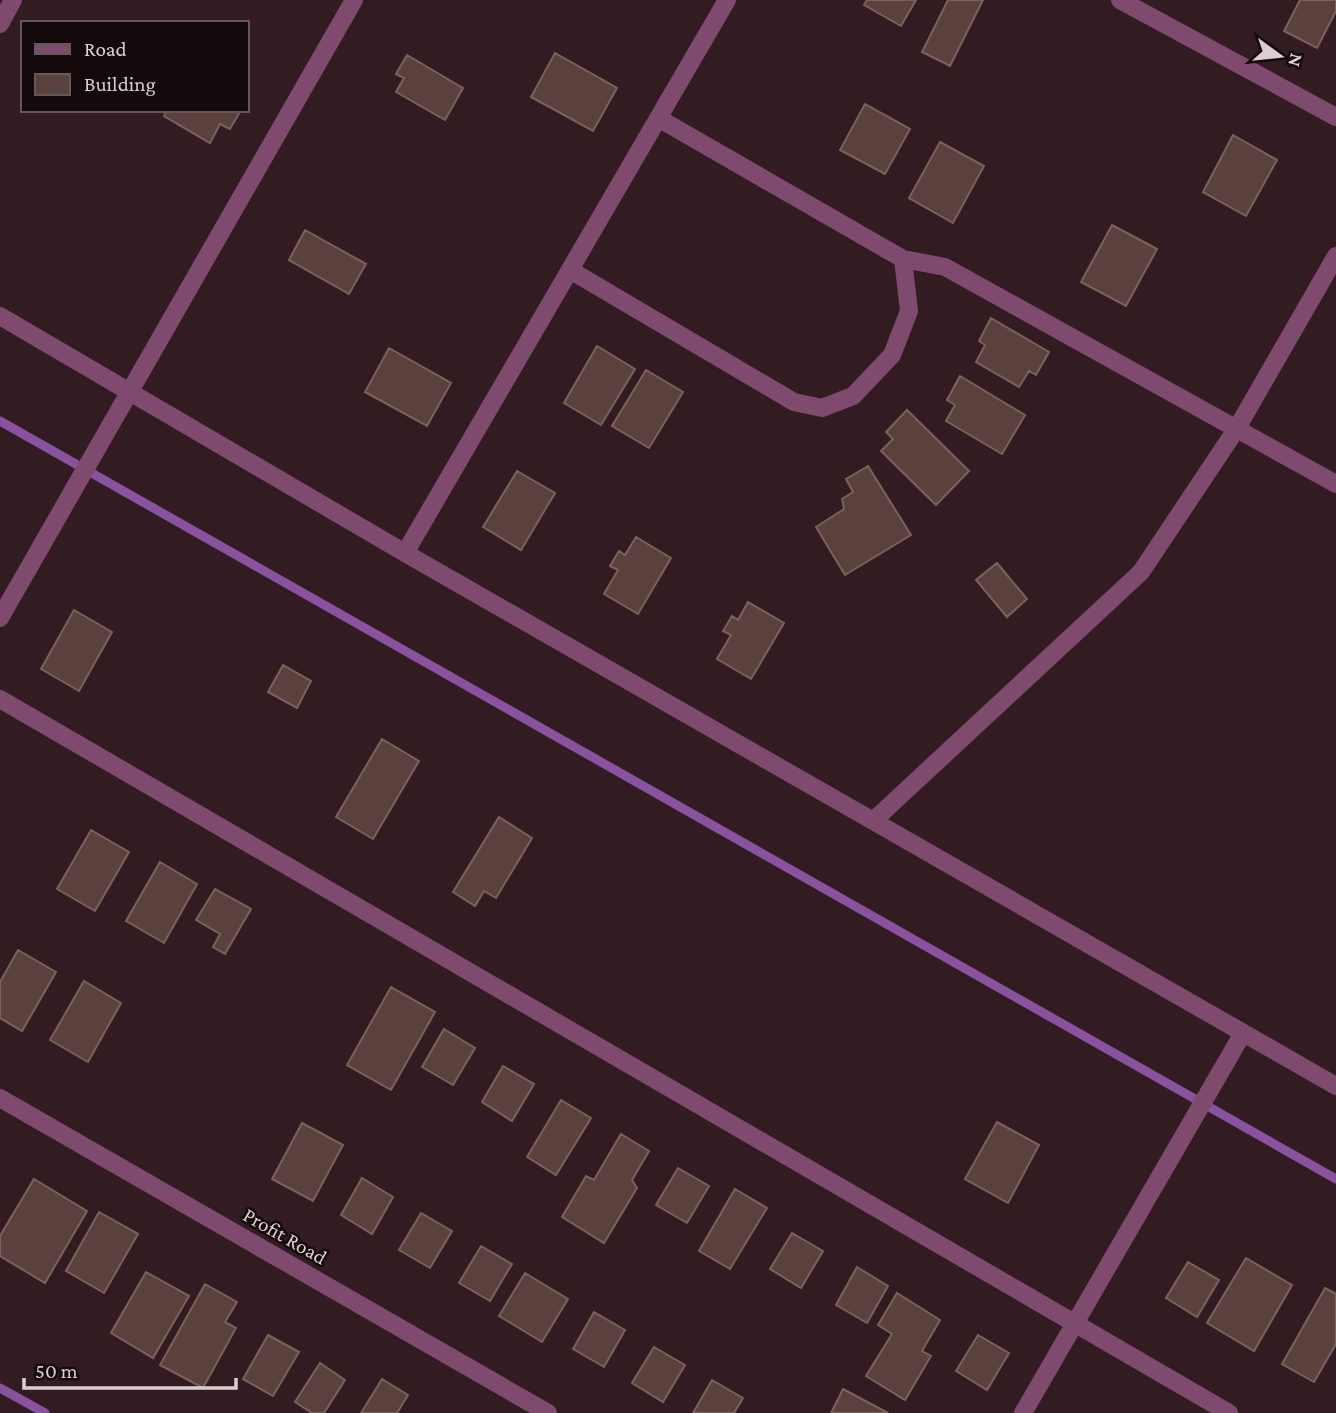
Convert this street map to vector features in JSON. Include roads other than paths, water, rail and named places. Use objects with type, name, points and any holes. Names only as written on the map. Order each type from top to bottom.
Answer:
[{"type":"street","points":[[0,24],[13,0]]},
{"type":"street","points":[[0,618],[354,0]]},
{"type":"street","points":[[405,553],[726,0]]},
{"type":"street","points":[[1120,0],[1336,117]]},
{"type":"street","points":[[658,118],[903,260],[945,267],[1336,484]]},
{"type":"street","points":[[873,821],[1141,572],[1237,428],[1336,257]]},
{"type":"street","points":[[570,270],[794,401],[822,408],[853,396],[892,355],[909,311],[903,260]]},
{"type":"street","points":[[0,316],[405,553],[1336,1086]]},
{"type":"street","points":[[0,699],[1229,1413]]},
{"type":"street","points":[[1023,1413],[1243,1033]]},
{"type":"street","name":"Profit Road","points":[[0,1098],[548,1413]]},
{"type":"waterway","points":[[0,421],[1336,1179]]},
{"type":"waterway","points":[[0,1388],[45,1413]]}]
